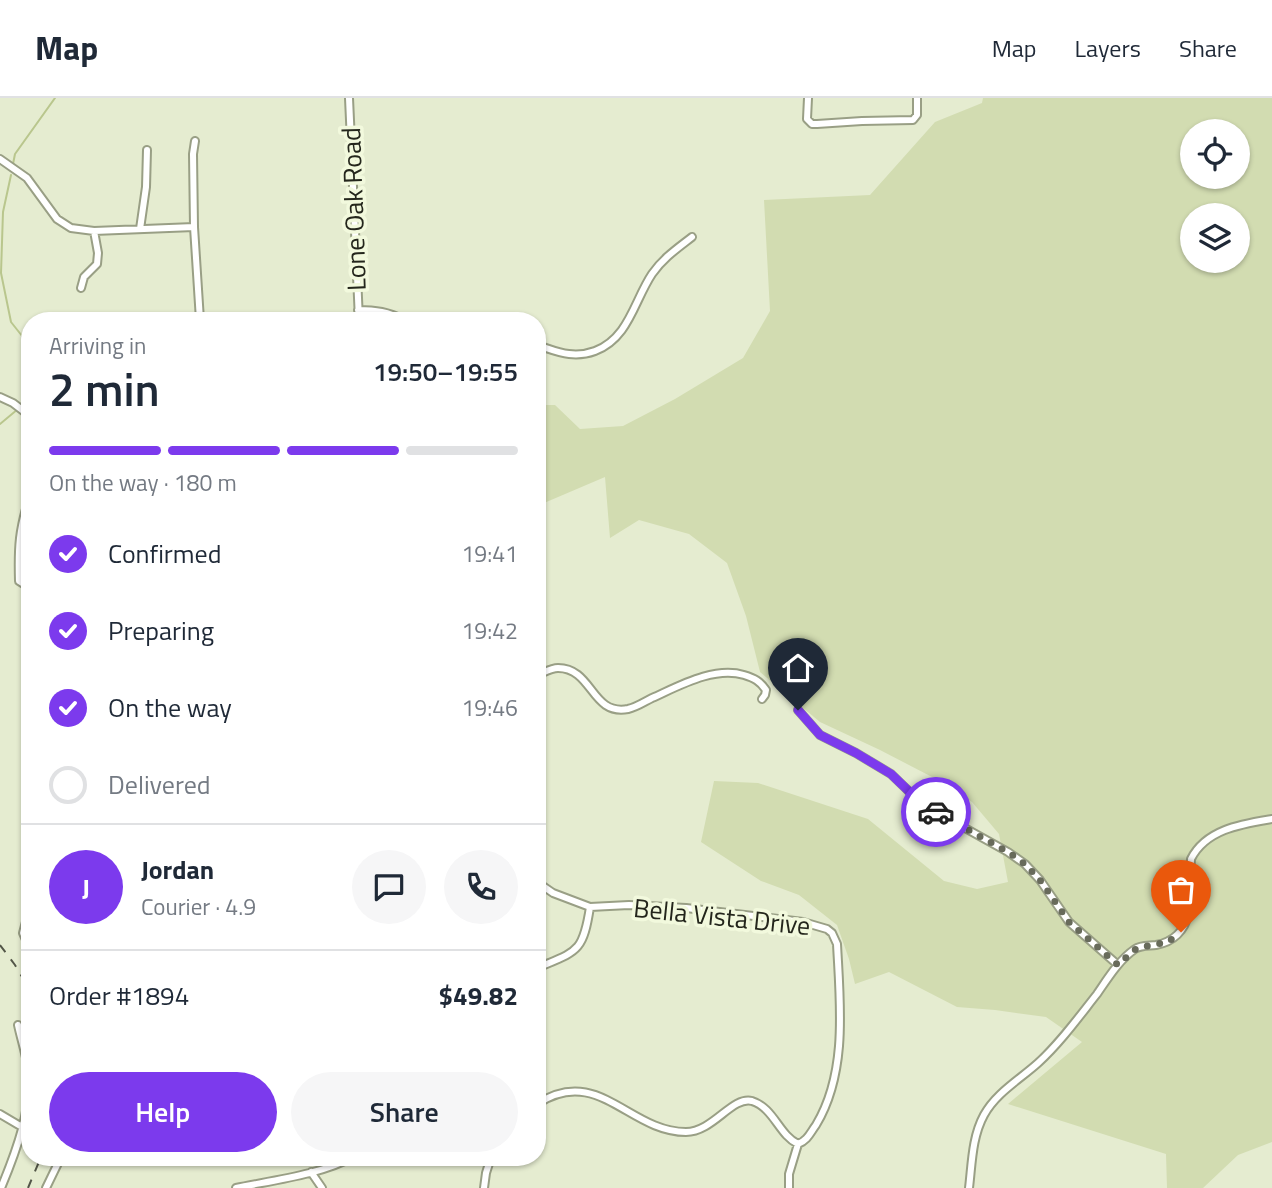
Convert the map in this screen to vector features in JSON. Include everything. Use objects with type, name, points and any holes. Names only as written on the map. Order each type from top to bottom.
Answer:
[{"type":"street","name":"Lone Oak Road","points":[[349,98],[358,310]]},
{"type":"street","points":[[808,98],[808,121],[817,124],[906,121],[918,115],[917,98]]},
{"type":"street","points":[[195,141],[194,227],[199,312]]},
{"type":"street","points":[[140,229],[146,187],[147,150]]},
{"type":"street","points":[[0,159],[27,178],[57,219],[72,228],[94,231],[194,227]]},
{"type":"street","points":[[80,288],[84,277],[97,264],[94,231]]},
{"type":"street","points":[[546,348],[578,355],[604,347],[619,336],[654,272],[670,253],[692,237]]},
{"type":"street","points":[[358,310],[384,312]]},
{"type":"street","points":[[0,397],[21,409]]},
{"type":"street","points":[[21,528],[18,547],[21,582]]},
{"type":"street","points":[[546,672],[557,668],[573,673],[585,682],[604,706],[620,710],[636,707],[701,678],[719,673],[737,673],[758,681],[766,690],[762,699]]},
{"type":"street","points":[[798,710],[820,735],[891,774],[929,808],[1025,864],[1040,880],[1069,922],[1118,965]]},
{"type":"street","points":[[969,1188],[977,1129],[989,1106],[1050,1052],[1118,965],[1134,950],[1168,942],[1181,932],[1188,914],[1191,859],[1194,854],[1205,841],[1233,826],[1272,819]]},
{"type":"street","points":[[546,888],[590,907],[586,933],[580,945],[571,953],[546,964]]},
{"type":"street","name":"Bella Vista Drive","points":[[590,907],[629,905],[687,908],[803,922],[832,933],[837,944],[840,1039],[832,1088],[821,1117],[806,1141],[798,1144]]},
{"type":"street","points":[[18,1025],[21,1038]]},
{"type":"street","points":[[546,1098],[566,1091],[585,1092],[613,1102],[640,1119],[680,1132],[709,1126],[736,1104],[751,1101],[764,1108],[779,1123],[790,1140],[798,1144],[789,1174],[789,1188]]},
{"type":"street","points":[[0,1114],[21,1126]]},
{"type":"street","points":[[1,1188],[16,1154],[21,1132]]},
{"type":"street","points":[[46,1188],[57,1166]]},
{"type":"street","points":[[236,1188],[332,1166]]},
{"type":"street","points":[[484,1188],[488,1166]]},
{"type":"street","points":[[311,1172],[322,1188]]},
{"type":"green space","points":[[983,98],[1272,98],[1272,1142],[1238,1155],[1203,1188],[1167,1188],[1166,1154],[1008,1104],[1082,1042],[1046,1017],[957,1007],[889,972],[855,984],[837,925],[799,895],[761,881],[701,842],[714,781],[758,783],[868,819],[944,881],[977,889],[1008,882],[999,834],[972,802],[934,778],[820,722],[760,672],[746,616],[727,563],[689,534],[639,520],[610,538],[605,477],[546,502],[546,405],[555,405],[580,429],[623,426],[675,399],[743,358],[770,311],[764,200],[870,195],[935,122],[982,103]]},
{"type":"waterway","points":[[13,164],[15,154],[55,98]]},
{"type":"waterway","points":[[11,175],[3,212],[1,273],[11,322],[21,335]]},
{"type":"waterway","points":[[0,424],[18,409]]},
{"type":"railway","points":[[0,945],[21,975]]},
{"type":"railway","points":[[28,1188],[37,1166]]},
{"type":"way so far","points":[[936,812],[1025,864],[1040,880],[1069,922],[1118,965],[1134,950],[1168,942],[1181,932]]},
{"type":"route","points":[[798,710],[820,735],[891,774],[920,802],[936,812]]}]
